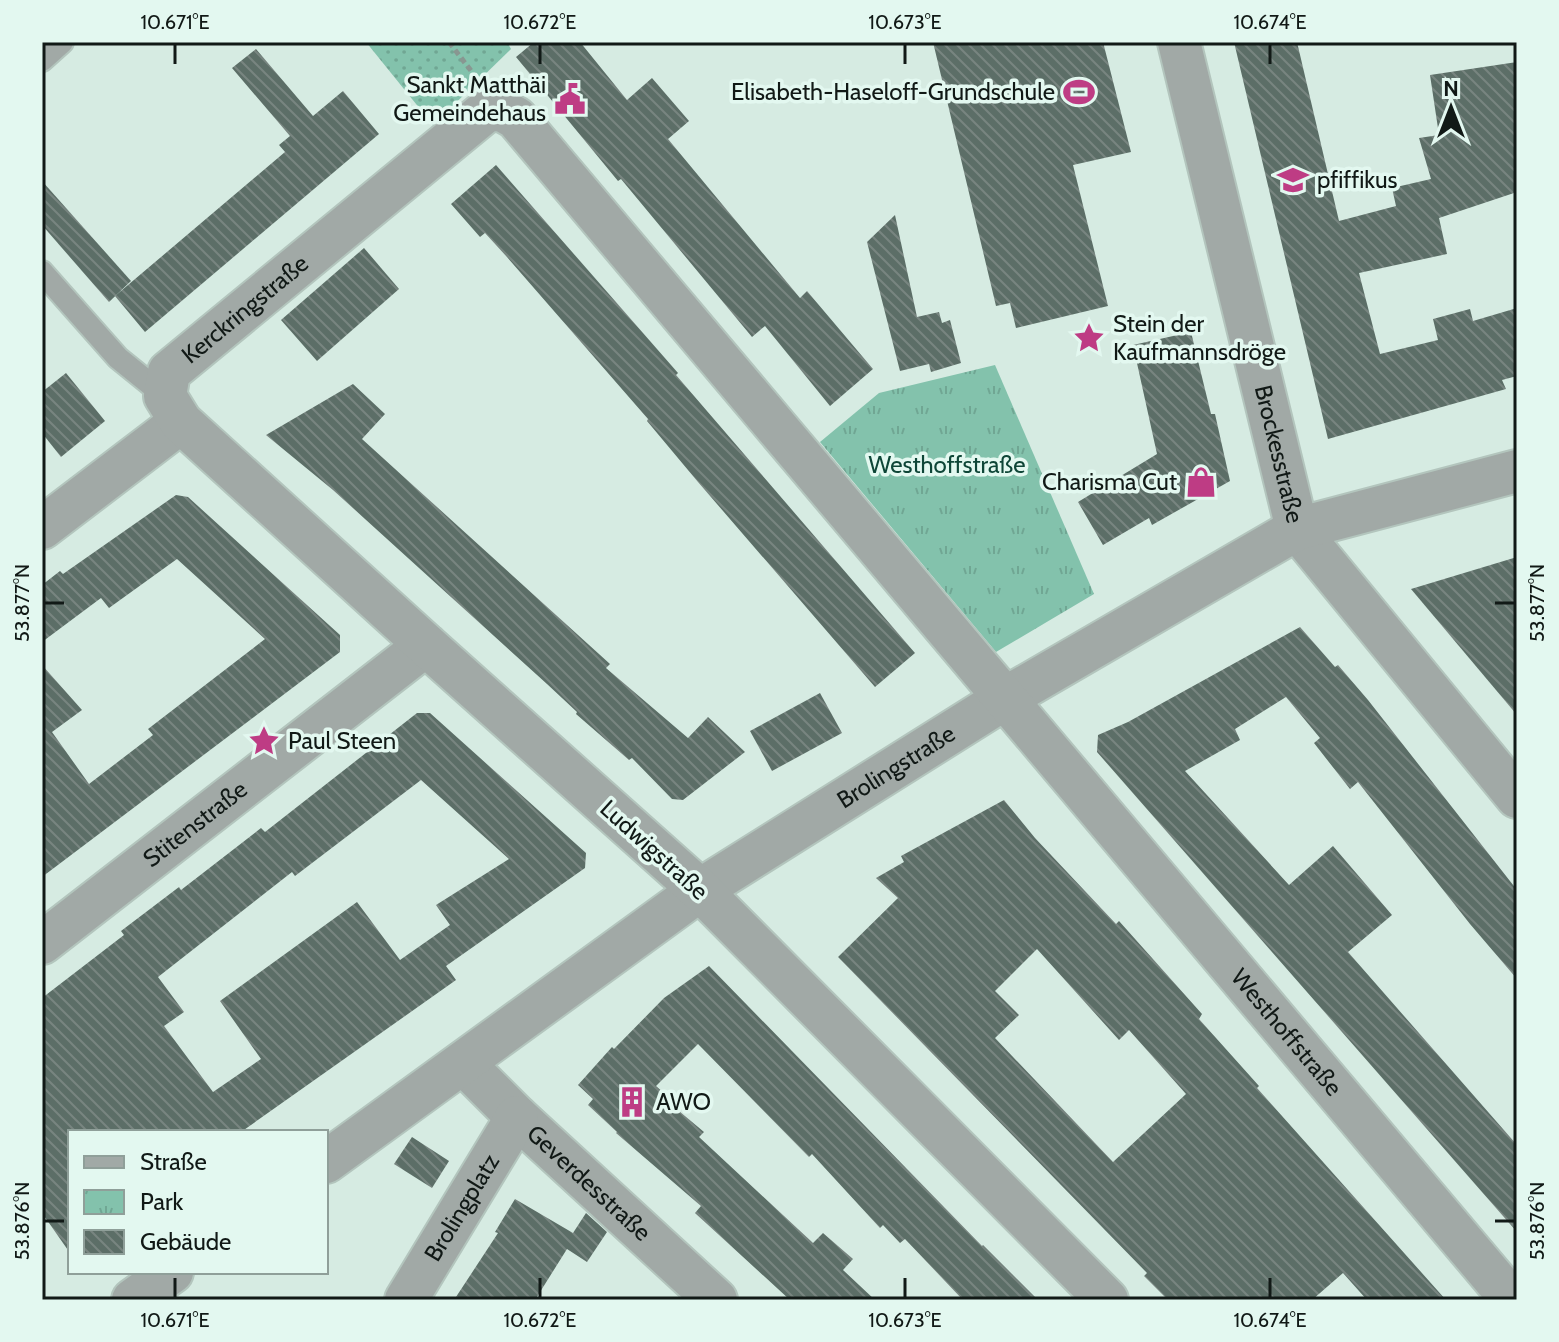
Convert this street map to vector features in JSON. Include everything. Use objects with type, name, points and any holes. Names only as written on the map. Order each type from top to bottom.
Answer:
[{"type":"street","name":"Brockesstraße","points":[[1179,42],[1297,529],[1517,797]]},
{"type":"street","name":"Kerckringstraße","points":[[42,528],[173,409],[169,372],[485,112],[500,109]]},
{"type":"street","name":"Westhoffstraße","points":[[500,109],[516,118],[1512,1300]]},
{"type":"street","name":"Ludwigstraße","points":[[173,409],[426,645],[700,890],[1107,1300]]},
{"type":"street","name":"Brolingstraße","points":[[328,1169],[463,1063],[700,890],[1004,699],[1297,529],[1517,471]]},
{"type":"street","name":"Stitenstraße","points":[[42,943],[426,645]]},
{"type":"street","name":"Geverdesstraße","points":[[463,1063],[517,1117],[716,1300]]},
{"type":"street","name":"Brolingplatz","points":[[406,1300],[517,1117]]},
{"type":"street","points":[[133,1300],[181,1274]]},
{"type":"lane","points":[[42,60],[62,42]]},
{"type":"lane","points":[[42,272],[118,358],[173,409]]},
{"type":"green space","points":[[366,42],[507,42],[511,49],[433,125]]},
{"type":"green space","name":"Westhoffstraße","points":[[995,365],[1094,594],[996,652],[820,442],[879,393]]},
{"type":"building","points":[[534,42],[580,42],[627,100],[652,78],[689,121],[668,139],[800,298],[807,291],[873,369],[830,406],[765,326],[752,337],[516,57]]},
{"type":"building","name":"Elisabeth-Haseloff-Grundschule","points":[[933,42],[1103,42],[1131,152],[1073,165],[1108,306],[1016,328],[1010,303],[996,306]]},
{"type":"building","points":[[1234,42],[1297,42],[1339,221],[1396,206],[1392,188],[1431,179],[1419,138],[1439,135],[1430,75],[1517,62],[1517,192],[1439,218],[1447,254],[1359,273],[1380,354],[1438,340],[1433,319],[1470,309],[1473,321],[1517,308],[1517,376],[1502,380],[1506,389],[1328,439]]},
{"type":"building","points":[[256,49],[313,116],[343,91],[379,134],[145,332],[115,296],[285,152],[279,145],[290,136],[232,68]]},
{"type":"building","points":[[496,165],[678,373],[676,375],[915,653],[875,687],[507,257],[485,233],[480,237],[451,204]]},
{"type":"building","points":[[42,181],[131,281],[109,302],[42,225]]},
{"type":"building","points":[[895,215],[917,317],[939,312],[942,323],[950,320],[961,363],[931,372],[929,364],[900,371],[867,242]]},
{"type":"building","points":[[364,248],[399,289],[317,361],[281,320]]},
{"type":"building","points":[[1191,332],[1211,414],[1215,414],[1230,481],[1152,525],[1149,518],[1103,545],[1078,502],[1157,454],[1133,345]]},
{"type":"building","points":[[66,373],[105,421],[61,457],[42,433],[42,392]]},
{"type":"building","points":[[353,384],[385,414],[362,439],[610,664],[606,668],[688,738],[708,717],[745,752],[683,800],[672,799],[632,758],[629,760],[576,714],[547,684],[333,490],[266,435]]},
{"type":"building","points":[[176,495],[188,497],[340,635],[340,652],[42,877],[42,665],[82,710],[52,732],[89,784],[153,735],[148,729],[265,639],[177,559],[109,608],[101,598],[42,642],[42,585],[60,571],[63,574]]},
{"type":"building","points":[[1517,557],[1517,715],[1411,589]]},
{"type":"building","points":[[1300,627],[1368,700],[1517,890],[1517,979],[1358,782],[1350,789],[1314,743],[1320,738],[1286,697],[1235,729],[1240,740],[1185,771],[1289,885],[1333,846],[1392,915],[1348,952],[1517,1145],[1517,1232],[1097,752],[1098,735],[1128,722]]},
{"type":"building","points":[[820,693],[842,733],[772,771],[750,731]]},
{"type":"building","points":[[417,713],[430,713],[586,853],[585,868],[446,966],[456,980],[244,1130],[68,1130],[68,1250],[42,1213],[42,998],[124,935],[121,931],[179,887],[181,890],[261,828],[265,832]],"holes":[[[421,780],[509,859],[436,905],[450,925],[400,960],[357,902],[220,1001],[261,1059],[213,1092],[164,1026],[184,1012],[158,977],[292,872],[295,876]]]},
{"type":"building","points":[[1004,800],[1035,838],[1116,924],[1119,921],[1202,1014],[1199,1019],[1259,1086],[1257,1088],[1446,1300],[1367,1300],[1343,1273],[1312,1300],[1168,1300],[1144,1276],[1147,1273],[838,957],[898,898],[876,878],[904,862],[901,856]],"holes":[[[1037,949],[1119,1040],[1129,1030],[1186,1094],[1113,1162],[995,1038],[1019,1015],[995,991]]]},
{"type":"building","points":[[709,966],[1038,1300],[963,1300],[905,1239],[900,1243],[883,1225],[880,1228],[812,1154],[809,1157],[698,1044],[656,1086],[676,1104],[673,1106],[704,1132],[699,1137],[813,1243],[823,1233],[853,1259],[843,1270],[875,1300],[790,1300],[695,1213],[701,1206],[588,1105],[593,1099],[578,1085],[612,1047],[614,1049],[664,998]]},
{"type":"building","points":[[412,1137],[449,1161],[432,1188],[394,1164]]},
{"type":"building","points":[[515,1199],[573,1233],[586,1213],[607,1232],[587,1262],[567,1249],[535,1300],[454,1300],[498,1233],[495,1232]]},
{"type":"place","name":"Elisabeth-Haseloff-Grundschule","points":[[1079,92]]},
{"type":"place","name":"Sankt Matthäi Gemeindehaus","points":[[570,99]]},
{"type":"place","name":"pfiffikus","points":[[1293,180]]},
{"type":"place","name":"Stein der Kaufmannsdröge","points":[[1089,338]]},
{"type":"place","name":"Charisma Cut","points":[[1201,482]]},
{"type":"place","name":"Paul Steen","points":[[264,741]]},
{"type":"place","name":"AWO","points":[[632,1102]]}]
